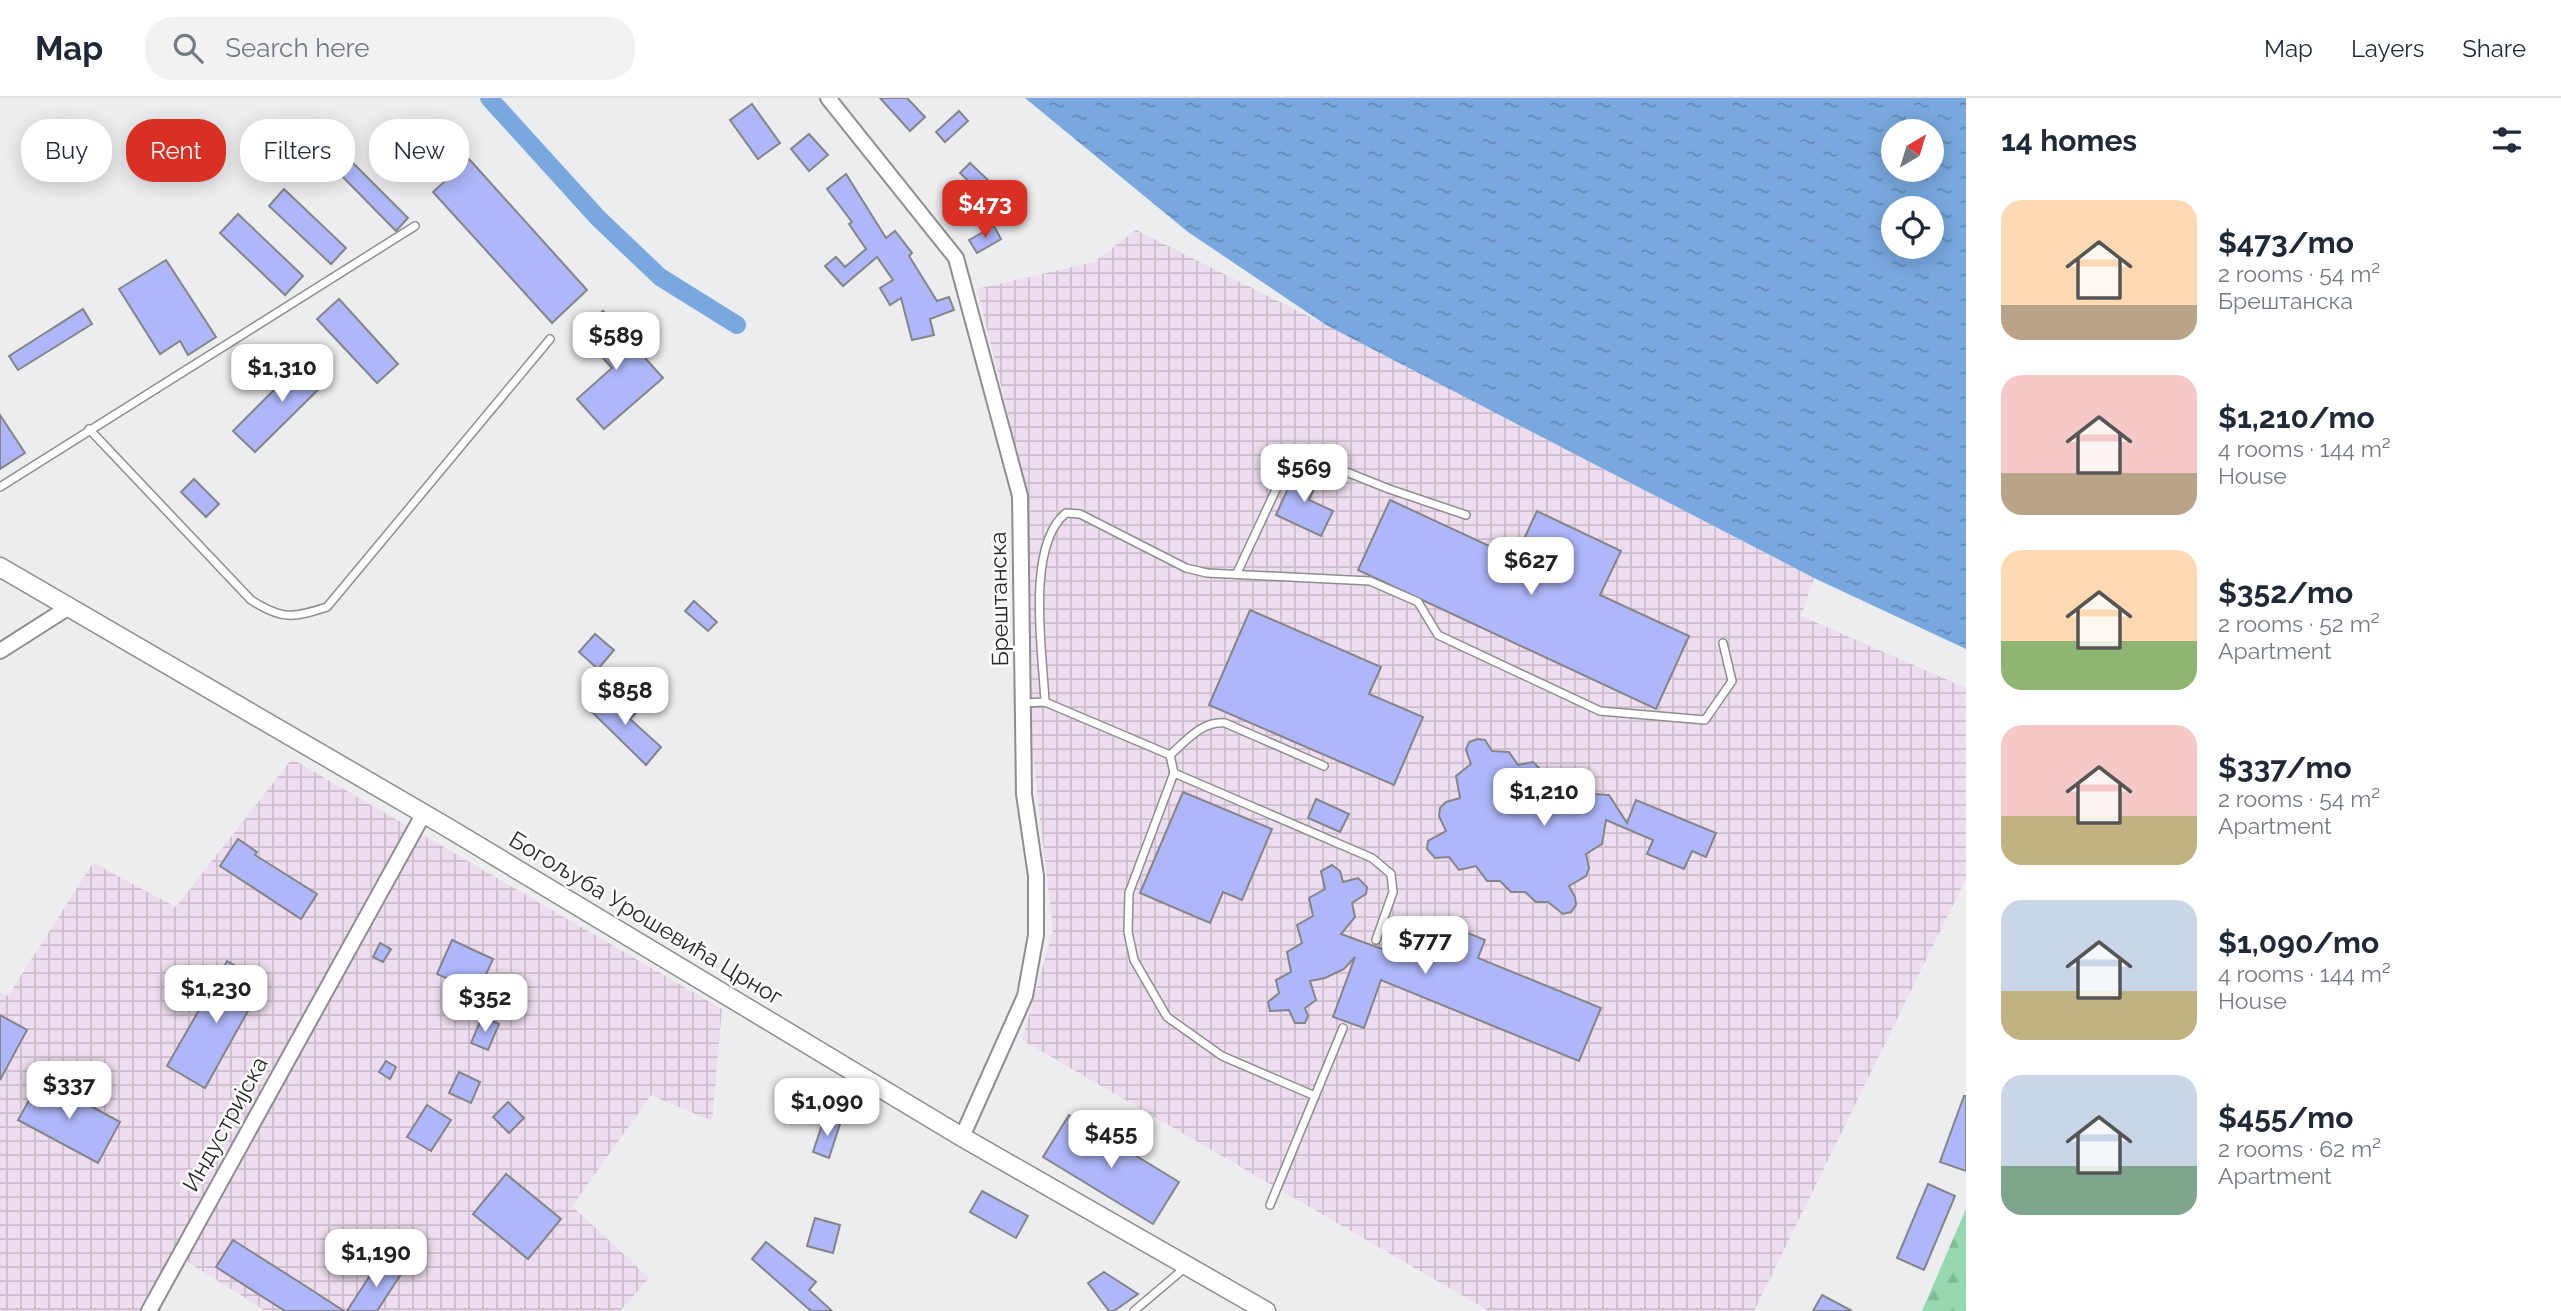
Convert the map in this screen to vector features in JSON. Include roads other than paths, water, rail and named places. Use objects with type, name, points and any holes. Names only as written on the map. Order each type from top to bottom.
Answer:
[{"type":"street","name":"Брештанска","points":[[828,98],[956,258],[1020,496],[1024,794],[1037,876],[1036,935],[1025,996],[962,1137]]},
{"type":"street","name":"Богољуба Урошевића Црног","points":[[0,567],[424,813],[962,1137],[1266,1311]]},
{"type":"street","points":[[0,651],[69,607]]},
{"type":"street","name":"Индустријска","points":[[149,1311],[424,813]]},
{"type":"lane","points":[[0,486],[415,226]]},
{"type":"lane","points":[[89,429],[251,600],[272,614],[296,617],[327,607],[550,339]]},
{"type":"lane","points":[[1237,573],[1294,451],[1389,489],[1466,515]]},
{"type":"lane","points":[[1045,702],[1040,608],[1042,561],[1056,522],[1066,513],[1080,514],[1186,568],[1207,573],[1370,581],[1418,602],[1438,635],[1600,711],[1705,720],[1732,681],[1723,643]]},
{"type":"lane","points":[[1022,703],[1045,702],[1170,755]]},
{"type":"lane","points":[[1170,755],[1203,726],[1214,722],[1225,723],[1324,766]]},
{"type":"lane","points":[[1170,755],[1174,772],[1129,893],[1128,932],[1133,960],[1167,1017],[1222,1056],[1315,1096]]},
{"type":"lane","points":[[1174,772],[1372,858],[1391,874],[1393,892],[1376,940]]},
{"type":"lane","points":[[1270,1205],[1343,1028]]},
{"type":"lane","points":[[1134,1311],[1187,1266]]},
{"type":"water","points":[[1025,98],[1966,98],[1966,649],[1814,578],[1326,325],[1188,232]]},
{"type":"waterway","points":[[489,98],[598,218],[660,277],[737,325]]}]
